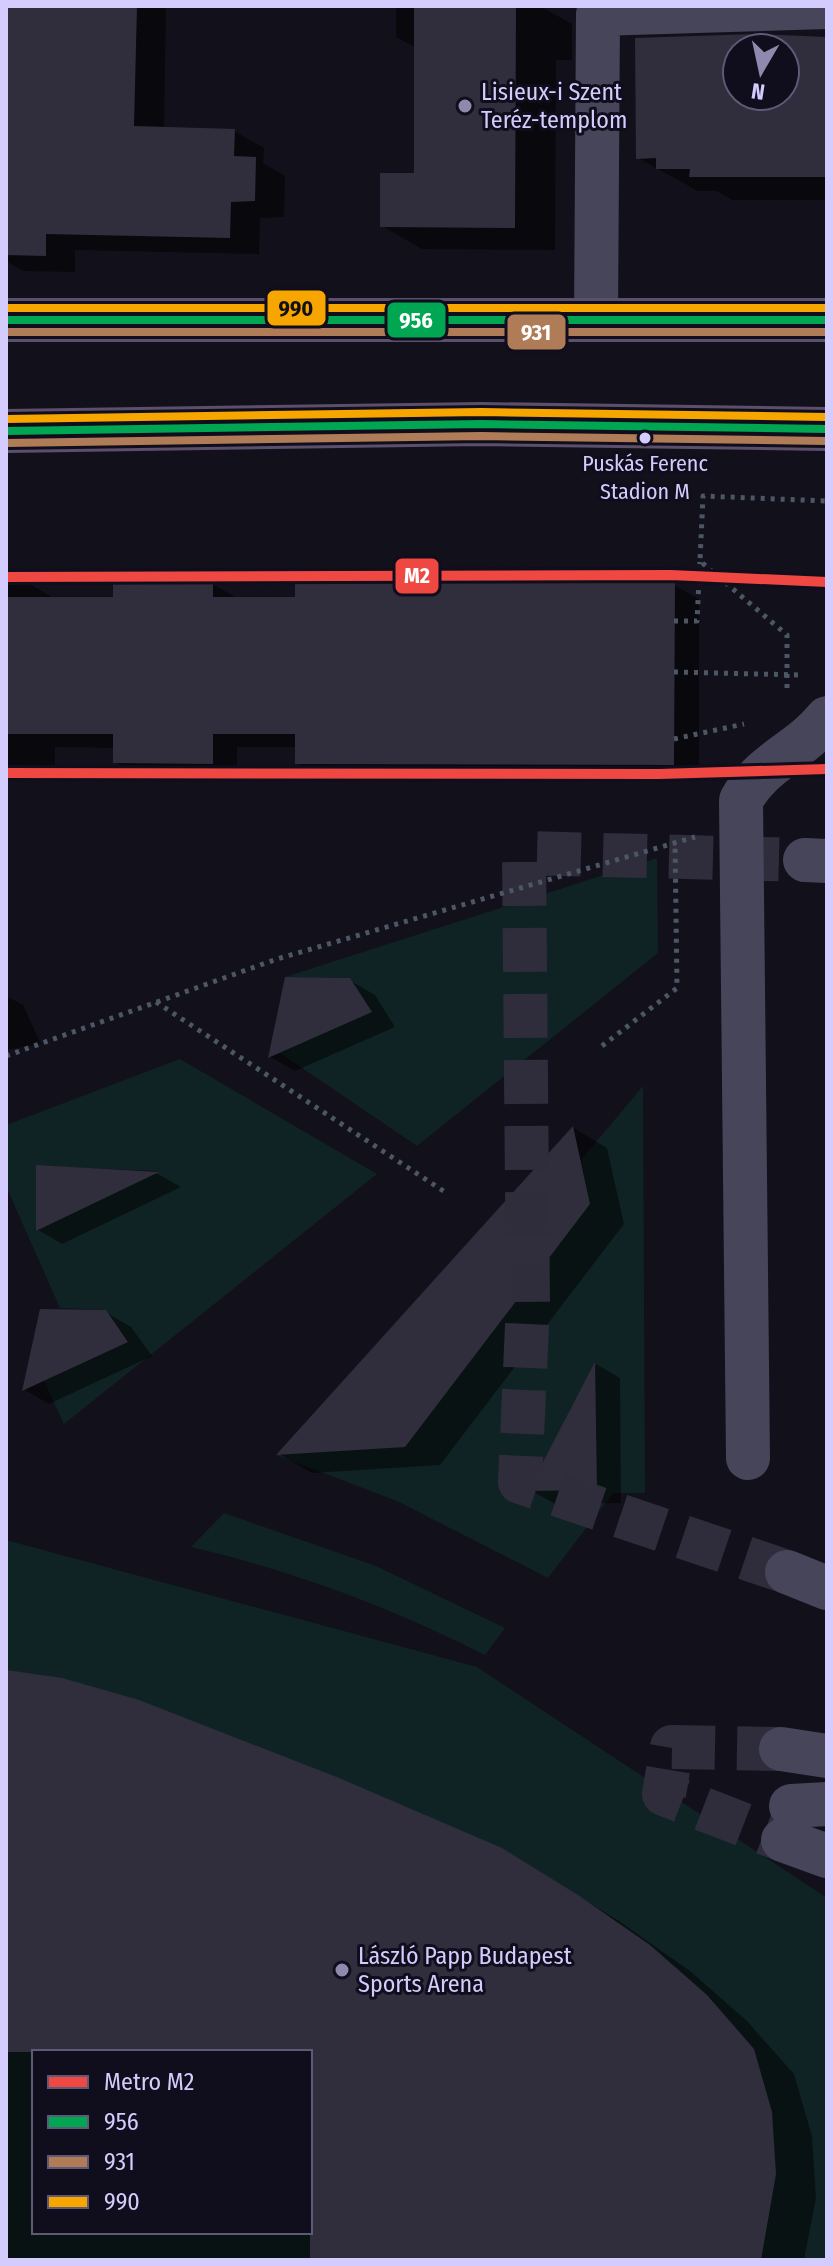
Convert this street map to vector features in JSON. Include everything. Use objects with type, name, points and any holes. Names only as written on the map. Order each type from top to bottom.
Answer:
[{"type":"main road","points":[[6,320],[827,320]]},
{"type":"main road","points":[[7,430],[482,424],[827,429]]},
{"type":"lane","points":[[596,320],[598,14],[827,7]]},
{"type":"lane","points":[[748,1458],[741,800],[755,776],[815,733],[827,718]]},
{"type":"lane","points":[[787,1572],[827,1588]]},
{"type":"lane","points":[[781,1749],[827,1756]]},
{"type":"lane","points":[[800,1817],[827,1856]]},
{"type":"path","points":[[674,621],[697,621],[703,496],[827,501]]},
{"type":"path","points":[[700,561],[787,635],[786,702]]},
{"type":"path","points":[[674,672],[787,675]]},
{"type":"path","points":[[674,739],[758,721]]},
{"type":"path","points":[[6,1056],[277,959],[696,837]]},
{"type":"path","points":[[602,1046],[677,988],[675,843]]},
{"type":"path","points":[[156,1002],[445,1192]]},
{"type":"green space","points":[[657,858],[658,953],[417,1146],[280,1053],[371,1012],[350,978],[285,977]]},
{"type":"green space","points":[[180,1059],[377,1174],[64,1424],[44,1381],[128,1341],[106,1310],[60,1308],[6,1186],[6,1125]],"holes":[[[36,1166],[157,1172],[36,1231]]]},
{"type":"green space","points":[[643,1086],[645,1493],[613,1493],[548,1578],[397,1501],[276,1455],[405,1446],[590,1204],[581,1160]]},
{"type":"green space","points":[[224,1513],[376,1566],[505,1628],[485,1655],[414,1621],[341,1592],[267,1567],[191,1547]]},
{"type":"green space","name":"László Papp Budapest Sports Arena","points":[[6,1540],[477,1667],[827,1898],[827,2260],[6,2260]]},
{"type":"building","points":[[6,6],[137,6],[134,126],[235,129],[234,156],[256,157],[255,201],[231,202],[230,238],[46,234],[46,256],[6,255]]},
{"type":"building","name":"Lisieux-i Szent Teréz-templom","points":[[414,6],[516,6],[515,228],[380,227],[380,173],[414,173]]},
{"type":"building","points":[[721,35],[721,112],[801,112],[801,36],[827,37],[827,177],[689,177],[690,169],[656,169],[656,158],[636,159],[635,38]]},
{"type":"building","points":[[113,582],[213,582],[213,597],[295,597],[295,582],[675,583],[674,765],[295,764],[295,734],[213,734],[213,764],[113,763],[113,734],[6,734],[6,597],[113,597]]},
{"type":"building","points":[[285,977],[350,978],[372,1012],[268,1058]]},
{"type":"building","points":[[573,1126],[590,1204],[405,1447],[276,1455]]},
{"type":"building","points":[[36,1165],[159,1172],[36,1231]]},
{"type":"building","points":[[40,1309],[106,1310],[128,1342],[22,1391]]},
{"type":"building","points":[[595,1362],[597,1490],[528,1491]]},
{"type":"building","name":"László Papp Budapest Sports Arena","points":[[6,1670],[62,1678],[139,1700],[339,1778],[502,1848],[650,1945],[707,1995],[754,2049],[772,2112],[776,2174],[761,2260],[310,2260],[312,2050],[6,2052]]},
{"type":"tunnel","points":[[787,1572],[520,1482],[528,1303],[524,853],[805,860]]},
{"type":"tunnel","points":[[781,1749],[672,1747],[664,1794],[783,1840]]},
{"type":"metro line","name":"M2","points":[[6,577],[671,575],[827,582]]},
{"type":"metro line","name":"M2","points":[[6,773],[659,774],[827,769]]},
{"type":"transit line","name":"990","points":[[6,308],[827,308]]},
{"type":"transit line","name":"956","points":[[6,320],[827,320]]},
{"type":"transit line","name":"931","points":[[6,332],[827,332]]},
{"type":"transit line","name":"990","points":[[6,419],[482,412],[827,417]]},
{"type":"transit line","name":"956","points":[[6,431],[482,424],[827,429]]},
{"type":"transit line","name":"931","points":[[6,443],[482,436],[827,441]]},
{"type":"place","name":"Lisieux-i Szent Teréz-templom","points":[[465,106]]},
{"type":"place","name":"Puskás Ferenc Stadion M","points":[[645,438]]},
{"type":"place","name":"László Papp Budapest Sports Arena","points":[[342,1970]]}]
